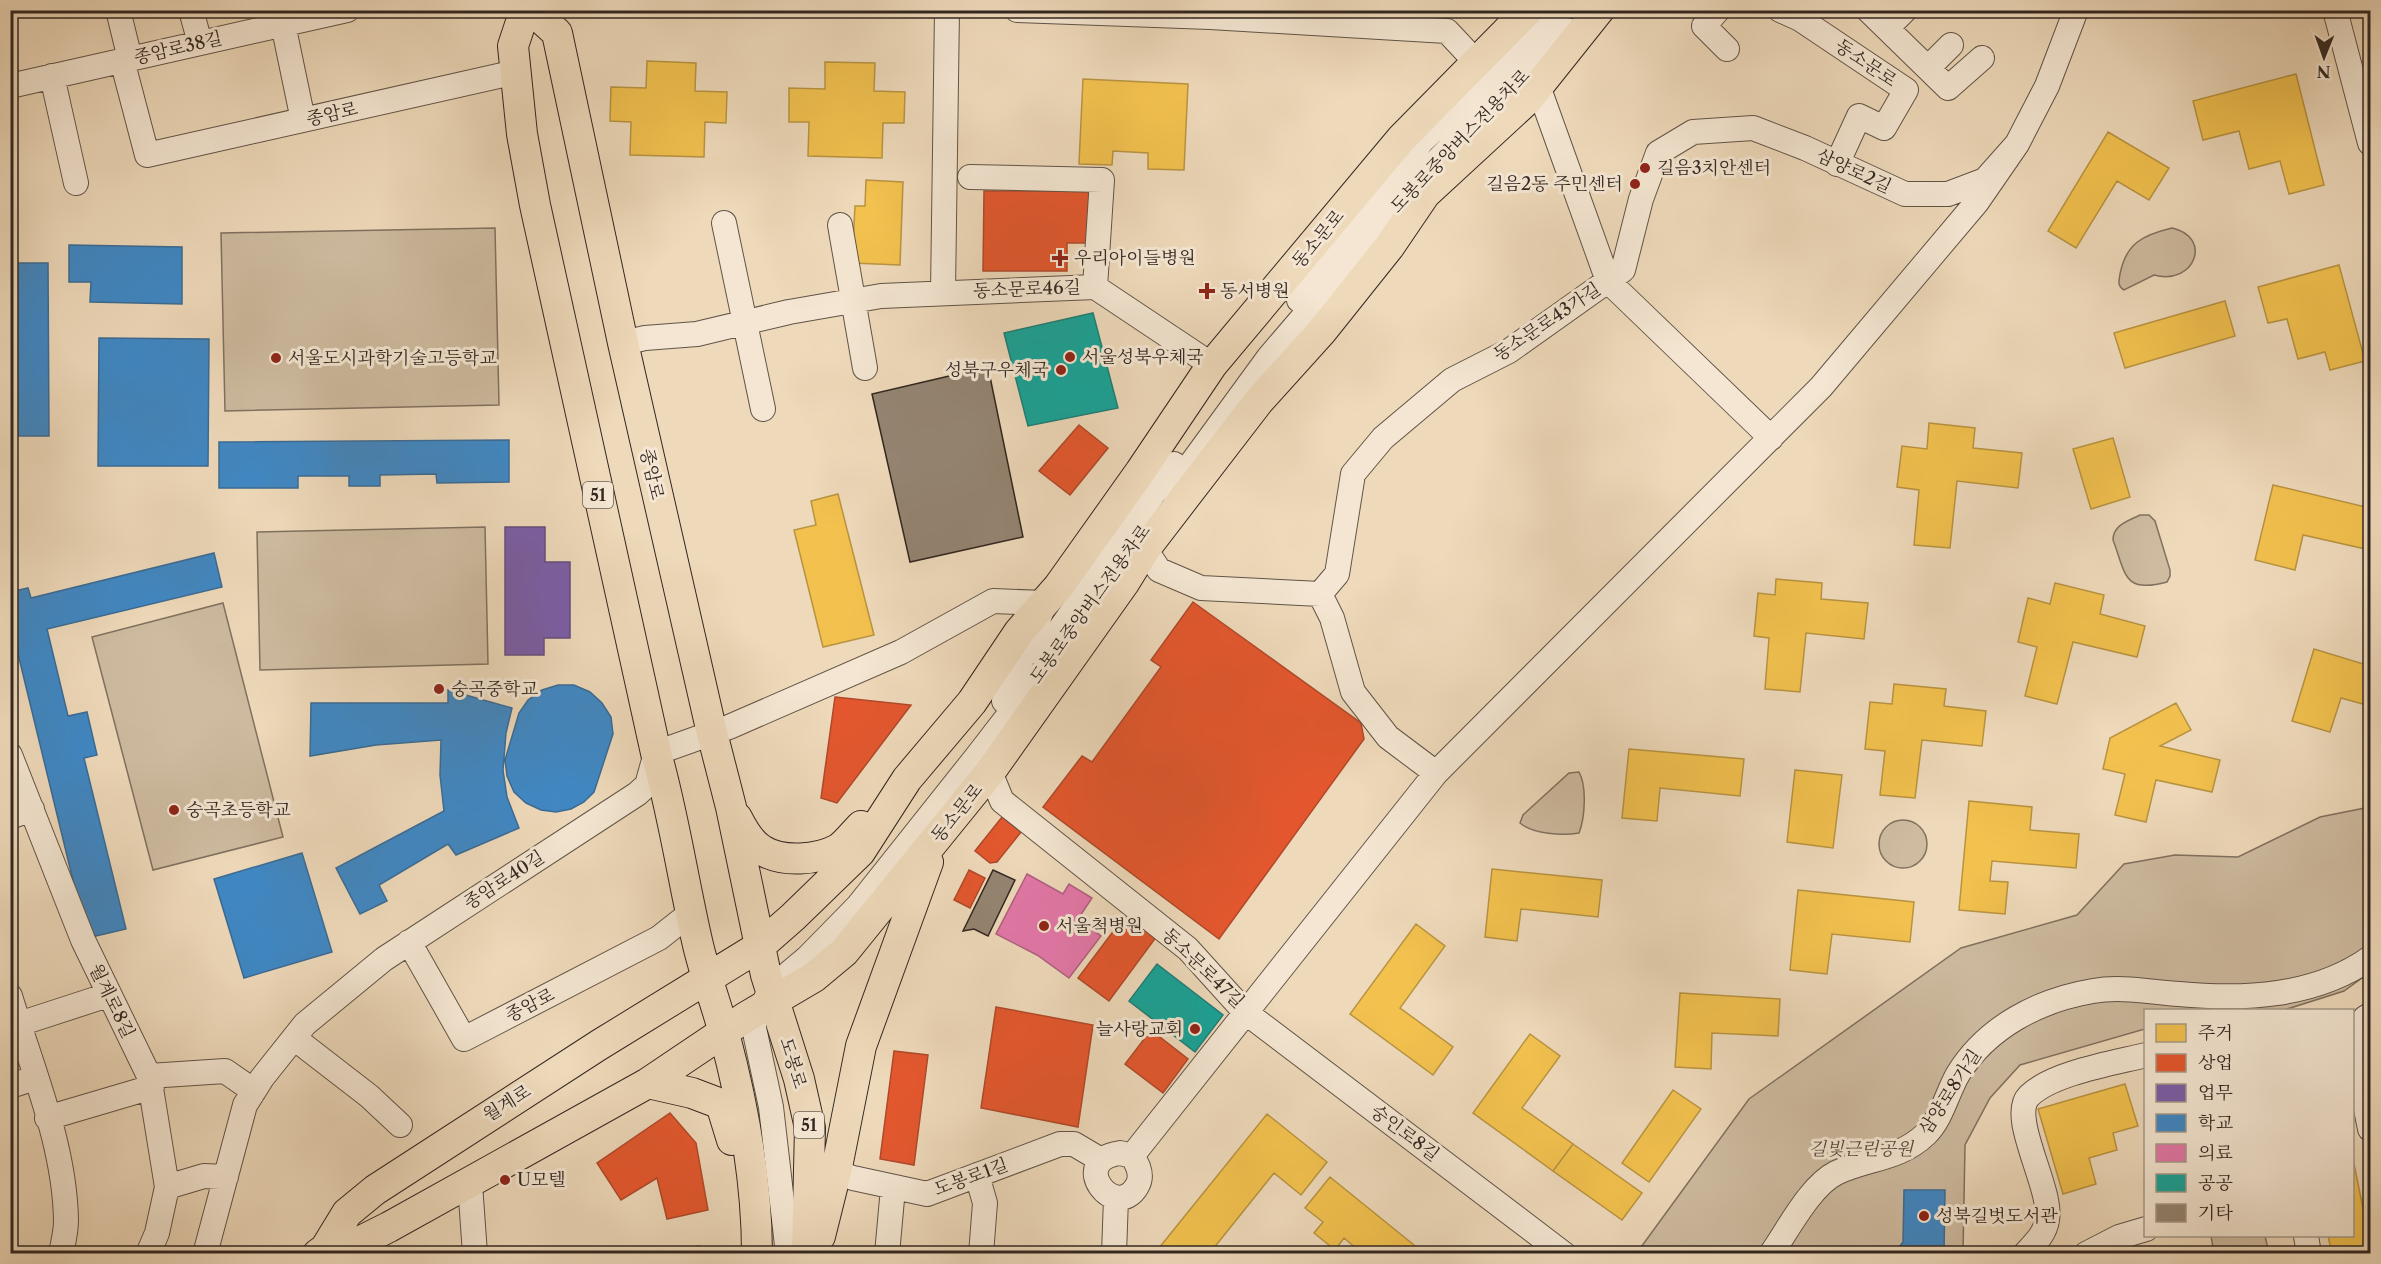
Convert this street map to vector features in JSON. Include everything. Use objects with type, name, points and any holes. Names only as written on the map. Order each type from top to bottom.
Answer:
[{"type":"main road","name":"51","points":[[525,10],[513,46],[522,135],[535,205],[656,753],[669,797],[707,978]]},
{"type":"main road","name":"종암로","points":[[532,10],[557,33],[623,343],[731,807],[760,946]]},
{"type":"main road","name":"동소문로","points":[[707,978],[760,946],[860,852],[907,779],[972,702],[1019,632],[1052,594],[1140,472],[1212,365],[1401,139],[1528,10]]},
{"type":"main road","name":"동소문로","points":[[757,1004],[814,977],[844,952],[990,772],[1145,549],[1258,402],[1322,331],[1389,248],[1425,194],[1528,99],[1599,10]]},
{"type":"main road","points":[[731,807],[745,833],[763,851],[795,859],[812,858],[839,848],[907,779]]},
{"type":"main road","points":[[816,1254],[836,1172],[861,1046],[921,879],[940,834]]},
{"type":"main road","name":"도봉로","points":[[758,1254],[758,1216],[746,1140],[760,946]]},
{"type":"main road","name":"도봉로","points":[[707,978],[757,1004],[800,1079],[810,1128],[807,1254]]},
{"type":"main road","name":"월계로","points":[[321,1251],[347,1213],[375,1190],[451,1138],[707,978]]},
{"type":"main road","name":"월계로","points":[[321,1251],[359,1242],[470,1184],[648,1083],[757,1004]]},
{"type":"main road","points":[[648,1083],[692,1093],[721,1104],[728,1125],[742,1190],[751,1254]]},
{"type":"street","points":[[118,10],[126,59]]},
{"type":"street","points":[[191,10],[200,43]]},
{"type":"street","name":"종암로38길","points":[[10,86],[200,43],[272,21],[347,10]]},
{"type":"street","points":[[943,292],[947,10]]},
{"type":"street","points":[[1017,10],[1448,21],[1476,62]]},
{"type":"street","name":"도봉로중앙버스전용차로","points":[[1152,495],[1252,356],[1290,312],[1387,183],[1422,141],[1528,43],[1558,10]]},
{"type":"street","name":"도봉로중앙버스전용차로","points":[[757,1004],[807,958],[858,906],[978,755],[1053,659],[1269,357],[1416,182],[1547,52],[1584,10]]},
{"type":"street","points":[[1718,10],[1704,26],[1727,49]]},
{"type":"street","name":"동소문로","points":[[1780,10],[1809,25],[1906,90],[1884,128],[1859,116],[1837,164]]},
{"type":"street","points":[[1868,10],[1948,88],[1982,58]]},
{"type":"street","points":[[1887,28],[1905,10]]},
{"type":"street","name":"삼양로2길","points":[[1616,275],[1658,153],[1693,132],[1753,128],[1805,148],[1905,194],[1948,194],[1985,180],[2017,144],[2047,86],[2076,10]]},
{"type":"street","points":[[2335,10],[2370,143]]},
{"type":"street","points":[[272,21],[303,120]]},
{"type":"street","points":[[1928,68],[1951,45]]},
{"type":"street","name":"종암로38길","points":[[126,59],[147,155]]},
{"type":"street","name":"종암로","points":[[147,155],[516,72]]},
{"type":"street","points":[[52,76],[76,183]]},
{"type":"street","points":[[1538,86],[1616,275],[1771,438]]},
{"type":"street","name":"동소문로47길","points":[[990,772],[1002,801],[1188,949],[1245,1012],[1437,772],[1821,387],[1977,202],[2017,144]]},
{"type":"street","points":[[969,177],[1102,176],[1095,287]]},
{"type":"street","points":[[724,223],[763,409]]},
{"type":"street","points":[[840,225],[865,368]]},
{"type":"street","name":"동소문로43가길","points":[[1320,594],[1337,574],[1353,474],[1383,438],[1452,380],[1509,351],[1616,275]]},
{"type":"street","name":"동소문로46길","points":[[623,343],[645,338],[697,334],[789,312],[881,296],[1095,287],[1212,365]]},
{"type":"street","points":[[1004,701],[1052,594],[1085,567],[1152,495]]},
{"type":"street","points":[[774,1254],[775,1238],[759,1110],[744,1039],[757,1004],[778,962],[803,946],[848,902],[1048,647],[1152,495]]},
{"type":"street","points":[[1145,549],[1159,570],[1201,588],[1320,594],[1332,618],[1353,692],[1388,737],[1437,772]]},
{"type":"street","points":[[656,753],[712,733],[901,652],[993,601],[1052,594]]},
{"type":"street","name":"종암로40길","points":[[206,1254],[245,1105],[305,1024],[384,959],[637,794],[647,785],[656,753]]},
{"type":"street","name":"월계로8길","points":[[10,755],[21,813],[150,1082],[167,1187],[157,1233],[148,1254]]},
{"type":"street","name":"종암로","points":[[409,942],[464,1039],[659,938],[692,912]]},
{"type":"street","name":"삼양로8가길","points":[[1771,1254],[1819,1184],[1835,1173],[1906,1150],[1928,1132],[1942,1109],[1958,1074],[1983,1043],[2014,1018],[2054,1001],[2093,991],[2122,989],[2220,996],[2284,993],[2320,985],[2370,958]]},
{"type":"street","points":[[19,1024],[108,995]]},
{"type":"street","points":[[10,996],[48,1118],[62,1182],[66,1224],[61,1254]]},
{"type":"street","points":[[757,1004],[754,1028],[771,1107],[788,1254]]},
{"type":"street","points":[[2354,1016],[2370,1007]]},
{"type":"street","points":[[1132,1156],[1245,1012]]},
{"type":"street","name":"숭인로8길","points":[[1245,1012],[1564,1254]]},
{"type":"street","points":[[2366,1126],[2354,1049],[2357,1032],[2365,1018],[2370,1015]]},
{"type":"street","points":[[294,1038],[369,1095],[400,1125]]},
{"type":"street","points":[[2025,1254],[2043,1232],[2049,1207],[2026,1130],[2023,1110],[2028,1097],[2040,1088],[2063,1077],[2144,1055]]},
{"type":"street","points":[[48,1118],[150,1082],[225,1071],[254,1091]]},
{"type":"street","points":[[10,1086],[35,1078]]},
{"type":"street","name":"도봉로1길","points":[[836,1172],[893,1188],[927,1194],[1060,1144],[1074,1144],[1101,1160]]},
{"type":"street","points":[[1120,1153],[1132,1156],[1140,1172],[1135,1191],[1116,1198],[1107,1195],[1100,1188],[1096,1179],[1096,1168],[1101,1160],[1110,1154],[1120,1153]]},
{"type":"street","points":[[977,1175],[985,1203],[981,1254]]},
{"type":"street","points":[[167,1187],[204,1176],[226,1177]]},
{"type":"street","points":[[470,1184],[475,1254]]},
{"type":"street","points":[[887,1254],[893,1188]]},
{"type":"street","points":[[1114,1254],[1116,1198]]},
{"type":"street","points":[[2086,1254],[2120,1245],[2144,1230]]},
{"type":"street","points":[[2306,1237],[2309,1254]]},
{"type":"green space","points":[[495,228],[499,405],[225,411],[221,233]]},
{"type":"green space","points":[[2172,228],[2185,233],[2192,241],[2195,250],[2194,259],[2189,267],[2180,274],[2168,277],[2154,275],[2124,290],[2120,287],[2123,263],[2131,248],[2144,237]]},
{"type":"green space","points":[[2140,515],[2149,515],[2155,521],[2170,570],[2167,582],[2153,585],[2134,583],[2124,571],[2113,540],[2114,535],[2118,527]]},
{"type":"green space","points":[[485,527],[488,664],[260,670],[257,532]]},
{"type":"green space","points":[[223,603],[283,837],[153,870],[92,637]]},
{"type":"green space","points":[[1579,772],[1582,778],[1584,802],[1579,833],[1548,833],[1532,830],[1520,823],[1523,815],[1569,773]]},
{"type":"green space","name":"길빛근린공원","points":[[2370,807],[2370,972],[2344,991],[2287,1009],[2144,1009],[2144,1029],[2020,1065],[1990,1098],[1965,1145],[1963,1253],[1636,1254],[1749,1099],[1961,948],[2077,915],[2124,864],[2175,855],[2238,857],[2320,817]]},
{"type":"green space","points":[[1898,820],[1908,820],[1923,830],[1927,844],[1926,853],[1917,864],[1908,868],[1898,868],[1883,858],[1879,849],[1879,839],[1889,824]]},
{"type":"green space","points":[[2211,1237],[2265,1237],[2269,1253],[2214,1253]]},
{"type":"building: 주거","points":[[647,61],[696,63],[695,91],[727,92],[726,123],[705,122],[704,157],[630,155],[631,122],[610,121],[611,87],[646,88]]},
{"type":"building: 주거","points":[[825,62],[875,63],[874,91],[905,92],[904,123],[883,123],[882,158],[808,156],[809,122],[789,122],[789,88],[825,89]]},
{"type":"building: 주거","points":[[2296,74],[2324,185],[2289,194],[2280,161],[2249,169],[2239,131],[2203,140],[2193,101]]},
{"type":"building: 주거","points":[[1083,79],[1188,84],[1184,170],[1148,169],[1148,153],[1113,151],[1112,165],[1079,164]]},
{"type":"building: 주거","points":[[2108,132],[2169,168],[2149,200],[2117,181],[2076,248],[2048,231]]},
{"type":"building: 주거","points":[[866,180],[903,182],[900,265],[852,263],[855,206],[865,206]]},
{"type":"building: 주거","points":[[2339,265],[2365,361],[2330,370],[2325,352],[2298,359],[2287,319],[2268,323],[2258,287]]},
{"type":"building: 주거","points":[[2225,301],[2235,336],[2125,368],[2114,333]]},
{"type":"building: 주거","points":[[1929,423],[1975,428],[1973,448],[2022,453],[2018,488],[1957,481],[1950,548],[1914,545],[1919,490],[1897,487],[1902,446],[1927,449]]},
{"type":"building: 주거","points":[[2113,438],[2130,497],[2091,509],[2073,449]]},
{"type":"building: 주거","points":[[2273,485],[2370,508],[2370,550],[2303,535],[2295,570],[2255,560]]},
{"type":"building: 주거","points":[[838,494],[874,635],[823,647],[794,530],[816,525],[811,501]]},
{"type":"building: 주거","points":[[1776,579],[1822,583],[1821,599],[1868,603],[1864,639],[1806,633],[1800,692],[1765,689],[1769,638],[1754,636],[1758,593],[1775,595]]},
{"type":"building: 주거","points":[[2055,583],[2104,595],[2100,614],[2145,626],[2137,657],[2073,642],[2057,704],[2025,696],[2037,647],[2018,642],[2028,598],[2050,604]]},
{"type":"building: 주거","points":[[2314,649],[2370,666],[2370,706],[2341,698],[2330,732],[2292,721]]},
{"type":"building: 주거","points":[[1894,684],[1946,689],[1944,706],[1986,711],[1982,746],[1922,740],[1915,798],[1880,795],[1885,751],[1865,749],[1870,702],[1892,704]]},
{"type":"building: 주거","points":[[2176,703],[2191,730],[2160,746],[2220,760],[2212,792],[2156,780],[2146,822],[2115,815],[2125,774],[2103,769],[2110,738]]},
{"type":"building: 주거","points":[[1629,749],[1744,759],[1740,796],[1660,788],[1657,821],[1622,818]]},
{"type":"building: 주거","points":[[1795,770],[1842,775],[1833,848],[1787,842]]},
{"type":"building: 주거","points":[[1969,801],[2032,807],[2030,830],[2079,834],[2076,868],[1992,861],[1990,881],[2008,882],[2005,914],[1959,910]]},
{"type":"building: 주거","points":[[1492,869],[1602,880],[1598,917],[1521,909],[1517,941],[1485,937]]},
{"type":"building: 주거","points":[[1798,890],[1914,902],[1910,942],[1832,934],[1827,974],[1790,970]]},
{"type":"building: 주거","points":[[1416,924],[1445,946],[1400,1008],[1453,1047],[1433,1075],[1350,1014]]},
{"type":"building: 주거","points":[[1680,993],[1780,999],[1778,1036],[1712,1033],[1711,1069],[1675,1067]]},
{"type":"building: 주거","points":[[1530,1034],[1560,1056],[1522,1108],[1573,1144],[1553,1171],[1473,1113]]},
{"type":"building: 주거","points":[[2125,1084],[2138,1126],[2113,1133],[2117,1150],[2089,1158],[2096,1184],[2063,1194],[2038,1109]]},
{"type":"building: 주거","points":[[1673,1090],[1701,1109],[1649,1182],[1622,1163]]},
{"type":"building: 주거","points":[[1267,1114],[1327,1162],[1301,1195],[1274,1173],[1209,1254],[1165,1254],[1159,1248]]},
{"type":"building: 주거","points":[[1573,1144],[1642,1193],[1622,1220],[1553,1171]]},
{"type":"building: 주거","points":[[2354,1164],[2370,1243],[2370,1254],[2332,1254],[2328,1237],[2354,1237]]},
{"type":"building: 주거","points":[[1330,1177],[1425,1254],[1363,1254],[1344,1238],[1335,1250],[1314,1233],[1323,1222],[1305,1208]]},
{"type":"building: 주거","points":[[2176,1247],[2177,1254],[2143,1254]]},
{"type":"building: 상업","points":[[984,191],[1091,191],[1090,243],[1067,243],[1067,271],[983,271]]},
{"type":"building: 상업","points":[[1079,425],[1108,448],[1070,495],[1039,471]]},
{"type":"building: 상업","points":[[1193,602],[1361,723],[1364,739],[1219,939],[1043,807],[1082,756],[1092,762],[1161,667],[1151,660]]},
{"type":"building: 상업","points":[[835,697],[911,705],[837,803],[821,798]]},
{"type":"building: 상업","points":[[1002,817],[1021,832],[997,862],[990,863],[975,851]]},
{"type":"building: 상업","points":[[969,870],[985,878],[970,908],[954,900]]},
{"type":"building: 상업","points":[[1127,913],[1157,936],[1109,1001],[1078,978]]},
{"type":"building: 상업","points":[[996,1007],[1093,1025],[1078,1127],[981,1108]]},
{"type":"building: 상업","points":[[1151,1030],[1188,1059],[1163,1093],[1125,1064]]},
{"type":"building: 상업","points":[[894,1051],[928,1055],[914,1165],[880,1159]]},
{"type":"building: 상업","points":[[670,1113],[696,1143],[708,1210],[667,1219],[657,1178],[621,1200],[597,1163]]},
{"type":"building: 상업","points":[[700,1246],[701,1254],[626,1253]]},
{"type":"building: 업무","points":[[505,527],[545,527],[545,562],[570,562],[570,638],[544,638],[544,655],[505,655]]},
{"type":"building: 학교","points":[[69,245],[182,247],[182,304],[90,302],[91,282],[69,282]]},
{"type":"building: 학교","points":[[10,263],[48,263],[49,436],[10,436]]},
{"type":"building: 학교","points":[[99,338],[209,339],[208,466],[98,466]]},
{"type":"building: 학교","points":[[509,440],[509,482],[437,483],[436,474],[380,475],[380,486],[349,486],[349,476],[298,476],[298,488],[219,488],[219,442]]},
{"type":"building: 학교","points":[[214,553],[222,587],[47,629],[68,716],[87,712],[97,755],[84,758],[126,929],[87,938],[10,621],[10,592],[28,588],[31,598]]},
{"type":"building: 학교","points":[[558,685],[574,685],[590,692],[602,703],[611,717],[613,734],[594,792],[584,802],[571,809],[556,812],[541,810],[526,803],[514,792],[507,776],[505,760],[519,713],[528,700],[542,690]]},
{"type":"building: 학교","points":[[448,690],[512,708],[506,733],[503,770],[507,797],[519,828],[456,855],[448,844],[379,885],[387,901],[360,914],[336,868],[444,811],[440,775],[441,740],[376,745],[310,756],[311,703],[448,703]]},
{"type":"building: 학교","points":[[302,853],[332,952],[244,978],[214,879]]},
{"type":"building: 학교","name":"성북길벗도서관","points":[[1904,1190],[1945,1190],[1944,1254],[1894,1254],[1903,1242]]},
{"type":"building: 의료","name":"서울척병원","points":[[1027,874],[1063,894],[1069,884],[1092,898],[1078,919],[1101,936],[1069,978],[1037,955],[996,934]]},
{"type":"building: 공공","name":"성북구우체국","points":[[1093,313],[1118,408],[1028,426],[1004,333]]},
{"type":"building: 공공","points":[[1157,964],[1223,1015],[1195,1052],[1129,1001]]},
{"type":"building: 기타","points":[[988,367],[1023,537],[910,562],[872,394]]},
{"type":"building: 기타","points":[[993,870],[1015,880],[988,936],[974,929],[963,931]]},
{"type":"place","name":"길음3치안센터","points":[[1645,168]]},
{"type":"place","name":"길음2동 주민센터","points":[[1635,184]]},
{"type":"place","name":"우리아이들병원","points":[[1060,258]]},
{"type":"place","name":"동서병원","points":[[1207,291]]},
{"type":"place","name":"서울성북우체국","points":[[1070,357]]},
{"type":"place","name":"서울도시과학기술고등학교","points":[[276,358]]},
{"type":"place","name":"성북구우체국","points":[[1061,370]]},
{"type":"place","name":"숭곡중학교","points":[[439,689]]},
{"type":"place","name":"숭곡초등학교","points":[[174,810]]},
{"type":"place","name":"서울척병원","points":[[1044,926]]},
{"type":"place","name":"늘사랑교회","points":[[1195,1029]]},
{"type":"place","name":"U모텔","points":[[505,1180]]},
{"type":"place","name":"성북길벗도서관","points":[[1924,1216]]}]
